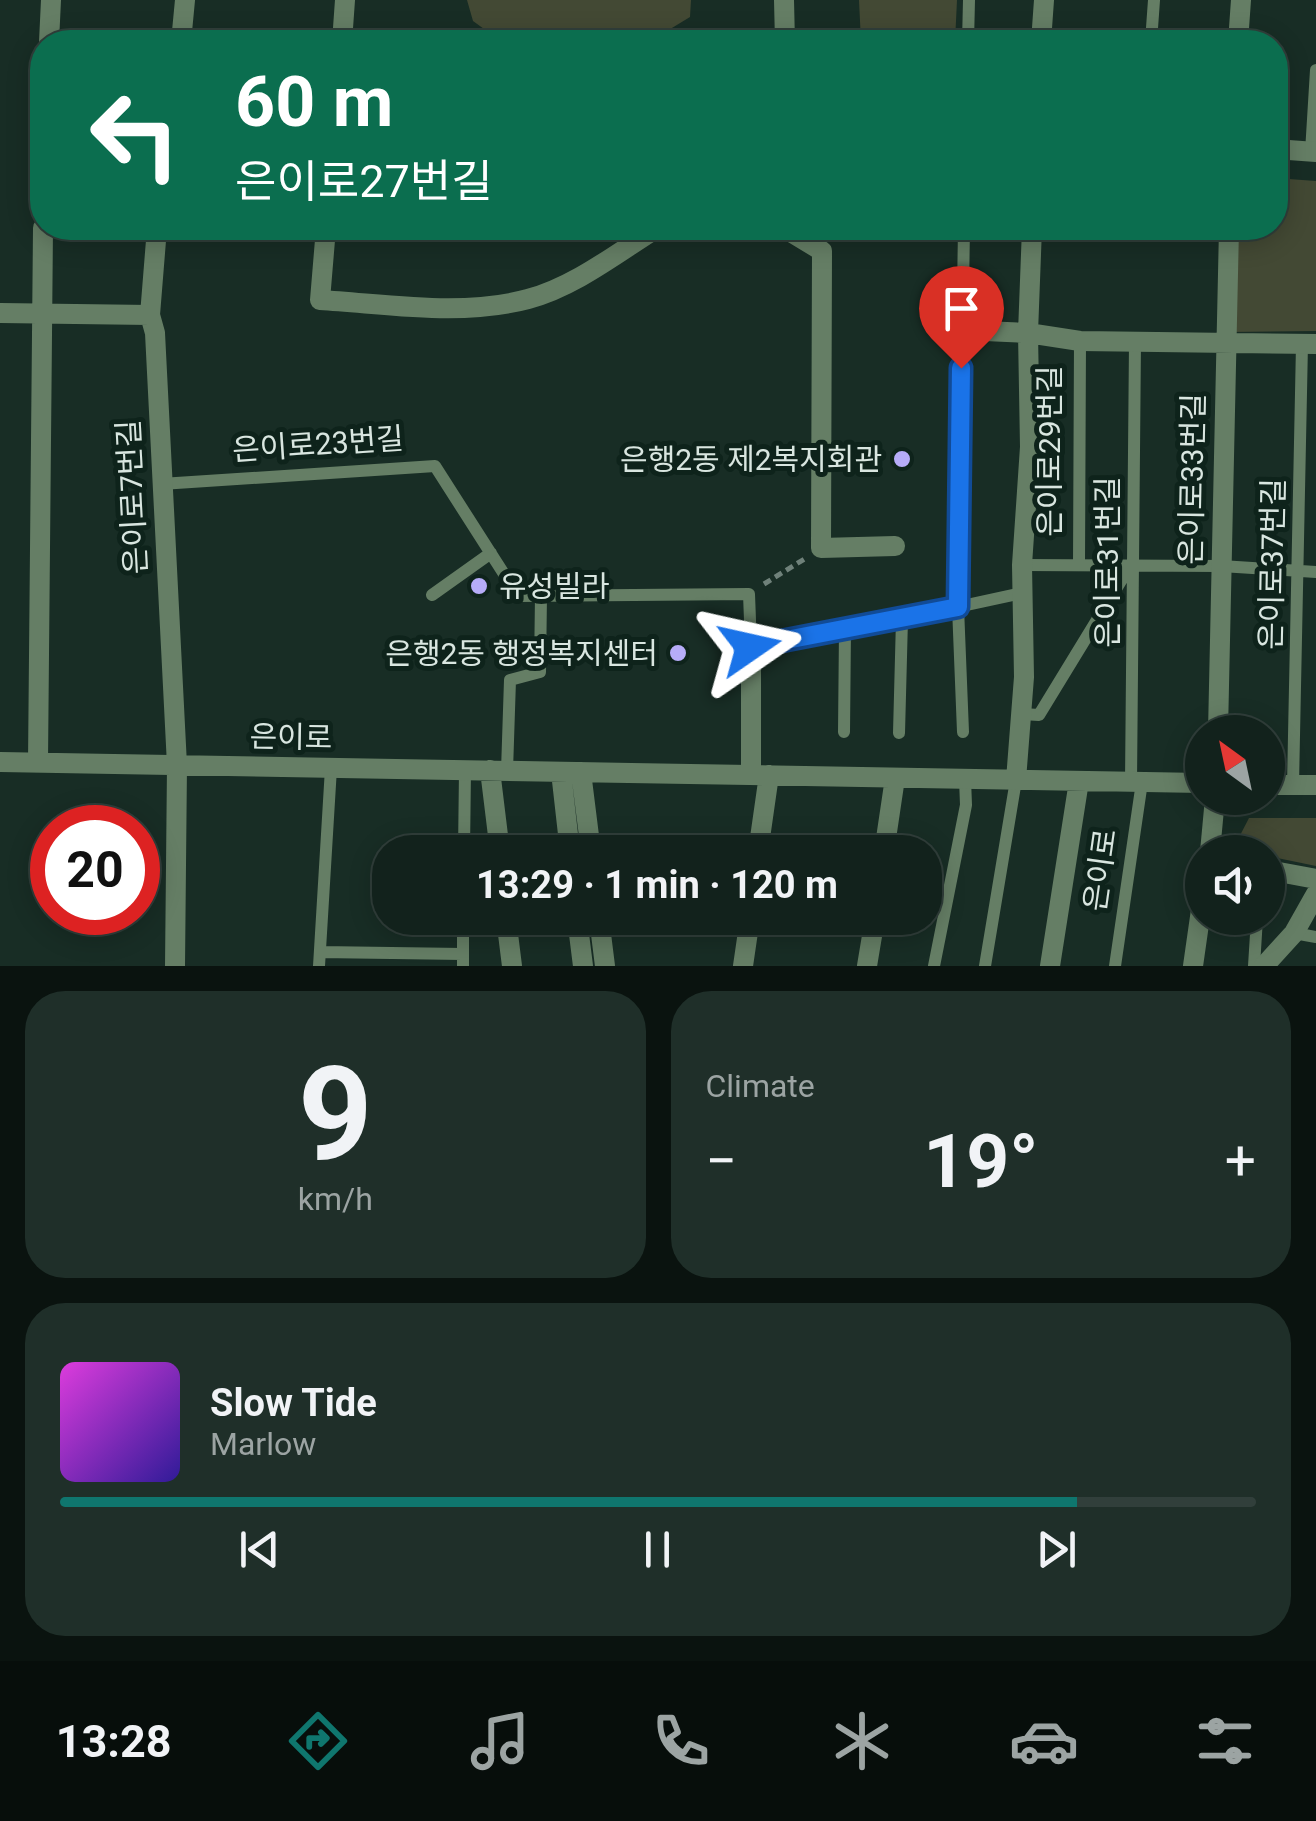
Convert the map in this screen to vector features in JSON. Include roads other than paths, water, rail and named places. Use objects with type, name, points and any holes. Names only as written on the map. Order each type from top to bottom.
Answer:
[{"type":"street","points":[[50,30],[51,0]]},
{"type":"street","points":[[182,30],[185,0]]},
{"type":"street","points":[[343,30],[345,0]]},
{"type":"street","points":[[784,0],[784,30]]},
{"type":"street","points":[[1042,30],[1044,0]]},
{"type":"street","points":[[1239,30],[1241,0]]},
{"type":"street","points":[[1288,150],[1313,152]]},
{"type":"street","points":[[38,762],[42,240]]},
{"type":"street","name":"은이로7번길","points":[[157,240],[150,314],[177,765],[175,966]]},
{"type":"street","points":[[325,240],[320,300],[472,309],[531,298],[578,278],[638,240]]},
{"type":"street","points":[[804,240],[822,251],[821,548],[895,546]]},
{"type":"street","name":"은이로29번길","points":[[1016,780],[1024,677],[1022,565],[1030,447],[1032,240]]},
{"type":"street","name":"은이로33번길","points":[[1218,715],[1228,240]]},
{"type":"street","points":[[0,312],[150,314]]},
{"type":"street","points":[[962,330],[1028,333],[1080,341],[1309,344]]},
{"type":"street","points":[[750,647],[760,775],[758,835]]},
{"type":"street","name":"은이로","points":[[0,762],[1185,783]]},
{"type":"street","points":[[499,771],[500,835]]},
{"type":"street","points":[[570,835],[571,772]]},
{"type":"street","points":[[571,772],[587,835]]},
{"type":"street","points":[[887,835],[895,778]]},
{"type":"street","points":[[1050,966],[1080,781]]},
{"type":"street","points":[[1285,785],[1316,786]]},
{"type":"street","points":[[1285,873],[1316,879]]},
{"type":"street","points":[[1264,966],[1294,933],[1316,894]]},
{"type":"street","points":[[508,935],[512,966]]},
{"type":"street","points":[[580,935],[583,966]]},
{"type":"street","points":[[601,935],[606,966]]},
{"type":"street","points":[[743,966],[748,935]]},
{"type":"street","points":[[868,966],[872,935]]},
{"type":"street","points":[[1193,966],[1197,935]]},
{"type":"lane","points":[[968,30],[969,0]]},
{"type":"lane","points":[[1151,30],[1154,0]]},
{"type":"lane","points":[[1313,152],[1316,70]]},
{"type":"lane","points":[[963,732],[958,607],[964,240]]},
{"type":"lane","name":"은이로29번길","points":[[1022,565],[1079,565],[1080,341]]},
{"type":"lane","name":"은이로31번길","points":[[1135,342],[1131,565],[1137,782]]},
{"type":"lane","name":"은이로37번길","points":[[1293,785],[1297,570],[1309,344]]},
{"type":"lane","name":"은이로23번길","points":[[161,484],[435,466],[518,596],[749,594],[750,647]]},
{"type":"lane","points":[[432,595],[491,554]]},
{"type":"lane","points":[[1079,565],[1220,566],[1316,572]]},
{"type":"lane","points":[[1022,714],[1040,715],[1131,565]]},
{"type":"lane","points":[[750,647],[902,620],[1022,592]]},
{"type":"lane","points":[[499,771],[510,680],[540,672],[542,595]]},
{"type":"lane","points":[[899,733],[902,620]]},
{"type":"lane","points":[[844,732],[845,629]]},
{"type":"lane","points":[[331,768],[320,959],[463,960]]},
{"type":"lane","points":[[464,835],[465,770]]},
{"type":"lane","points":[[934,966],[966,805],[965,779]]},
{"type":"lane","points":[[986,966],[1016,780]]},
{"type":"lane","name":"은이로","points":[[1115,966],[1137,782]]},
{"type":"lane","points":[[1294,933],[1316,937]]},
{"type":"lane","points":[[1254,966],[1257,935]]},
{"type":"place","name":"은행2동 제2복지회관","points":[[902,459]]},
{"type":"place","name":"유성빌라","points":[[479,586]]},
{"type":"place","name":"은행2동 행정복지센터","points":[[678,653]]}]
